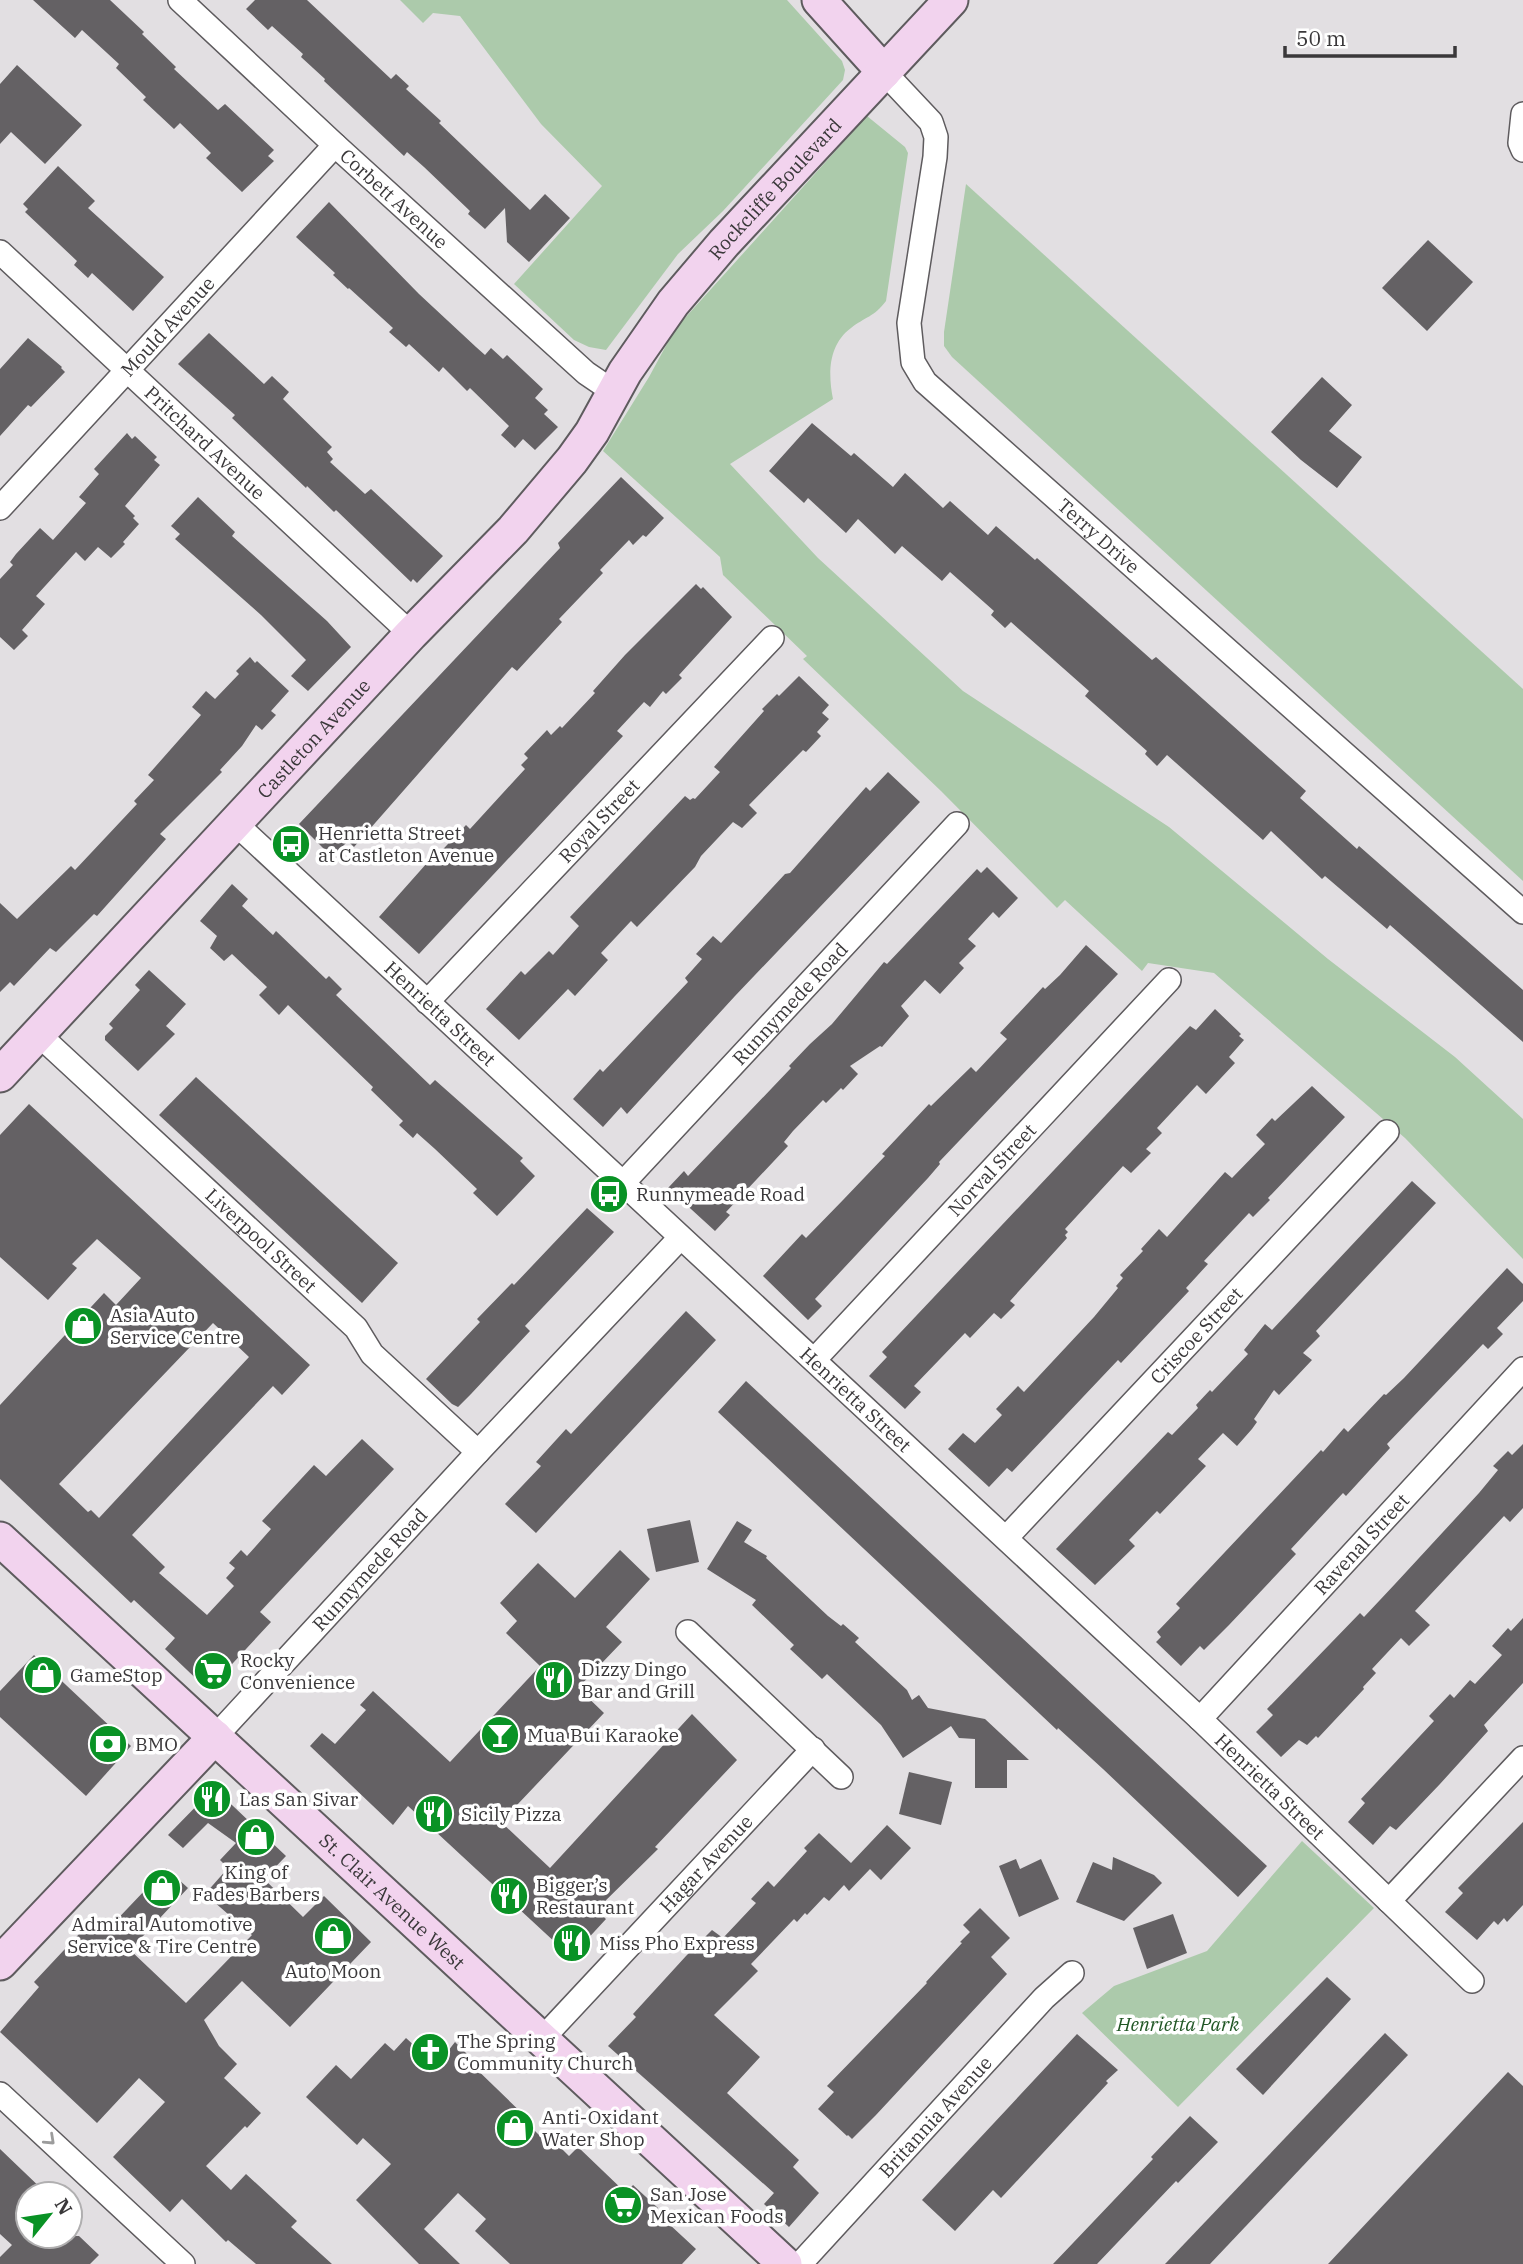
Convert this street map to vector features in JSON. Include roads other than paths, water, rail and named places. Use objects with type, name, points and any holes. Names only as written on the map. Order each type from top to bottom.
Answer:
[{"type":"street","name":"Corbett Avenue","points":[[180,0],[586,373],[614,392]]},
{"type":"street","points":[[818,0],[884,72]]},
{"type":"street","name":"Rockcliffe Boulevard","points":[[614,392],[673,303],[707,263],[951,0]]},
{"type":"street","name":"Terry Drive","points":[[884,72],[932,122],[936,137],[909,323],[914,362],[925,382],[1523,912]]},
{"type":"street","points":[[1523,114],[1520,143],[1523,150]]},
{"type":"street","name":"Mould Avenue","points":[[0,508],[335,145]]},
{"type":"street","name":"Pritchard Avenue","points":[[0,252],[411,634]]},
{"type":"street","name":"Castleton Avenue","points":[[0,1075],[411,634],[513,530],[572,460],[592,432],[614,392]]},
{"type":"street","name":"Royal Street","points":[[428,1002],[772,638]]},
{"type":"street","name":"Henrietta Street","points":[[235,823],[1200,1719],[1472,1980]]},
{"type":"street","name":"Runnymede Road","points":[[623,1182],[957,824]]},
{"type":"street","name":"Norval Street","points":[[815,1359],[1169,981]]},
{"type":"street","name":"Liverpool Street","points":[[38,1034],[356,1328],[372,1354],[478,1452]]},
{"type":"street","name":"Criscoe Street","points":[[1006,1538],[1387,1132]]},
{"type":"street","name":"Runnymede Road","points":[[0,1963],[215,1737],[680,1238]]},
{"type":"street","name":"Ravenal Street","points":[[1200,1719],[1523,1370]]},
{"type":"street","name":"St. Clair Avenue West","points":[[0,1539],[785,2264]]},
{"type":"street","points":[[688,1632],[841,1777]]},
{"type":"street","name":"Hagar Avenue","points":[[542,2039],[813,1749]]},
{"type":"street","points":[[1389,1901],[1523,1758]]},
{"type":"street","name":"Britannia Avenue","points":[[800,2264],[1044,1998],[1072,1973]]},
{"type":"street","points":[[0,2094],[183,2264]]},
{"type":"place","name":"Henrietta Street at Castleton Avenue","points":[[291,844]]},
{"type":"place","name":"Runnymeade Road","points":[[609,1194]]},
{"type":"place","name":"Asia Auto Service Centre","points":[[83,1326]]},
{"type":"place","name":"Rocky Convenience","points":[[213,1671]]},
{"type":"place","name":"GameStop","points":[[43,1675]]},
{"type":"place","name":"Dizzy Dingo Bar and Grill","points":[[554,1680]]},
{"type":"place","name":"Mua Bui Karaoke","points":[[500,1735]]},
{"type":"place","name":"BMO","points":[[108,1744]]},
{"type":"place","name":"Las San Sivar","points":[[212,1799]]},
{"type":"place","name":"Sicily Pizza","points":[[434,1814]]},
{"type":"place","name":"King of Fades Barbers","points":[[256,1837]]},
{"type":"place","name":"Admiral Automotive Service & Tire Centre","points":[[162,1888]]},
{"type":"place","name":"Bigger’s Restaurant","points":[[509,1896]]},
{"type":"place","name":"Auto Moon","points":[[333,1936]]},
{"type":"place","name":"Miss Pho Express","points":[[572,1943]]},
{"type":"place","name":"The Spring Community Church","points":[[430,2052]]},
{"type":"place","name":"Anti-Oxidant Water Shop","points":[[515,2128]]},
{"type":"place","name":"San Jose Mexican Foods","points":[[623,2205]]},
{"type":"park label","name":"Henrietta Park","points":[[1178,2024]]}]
